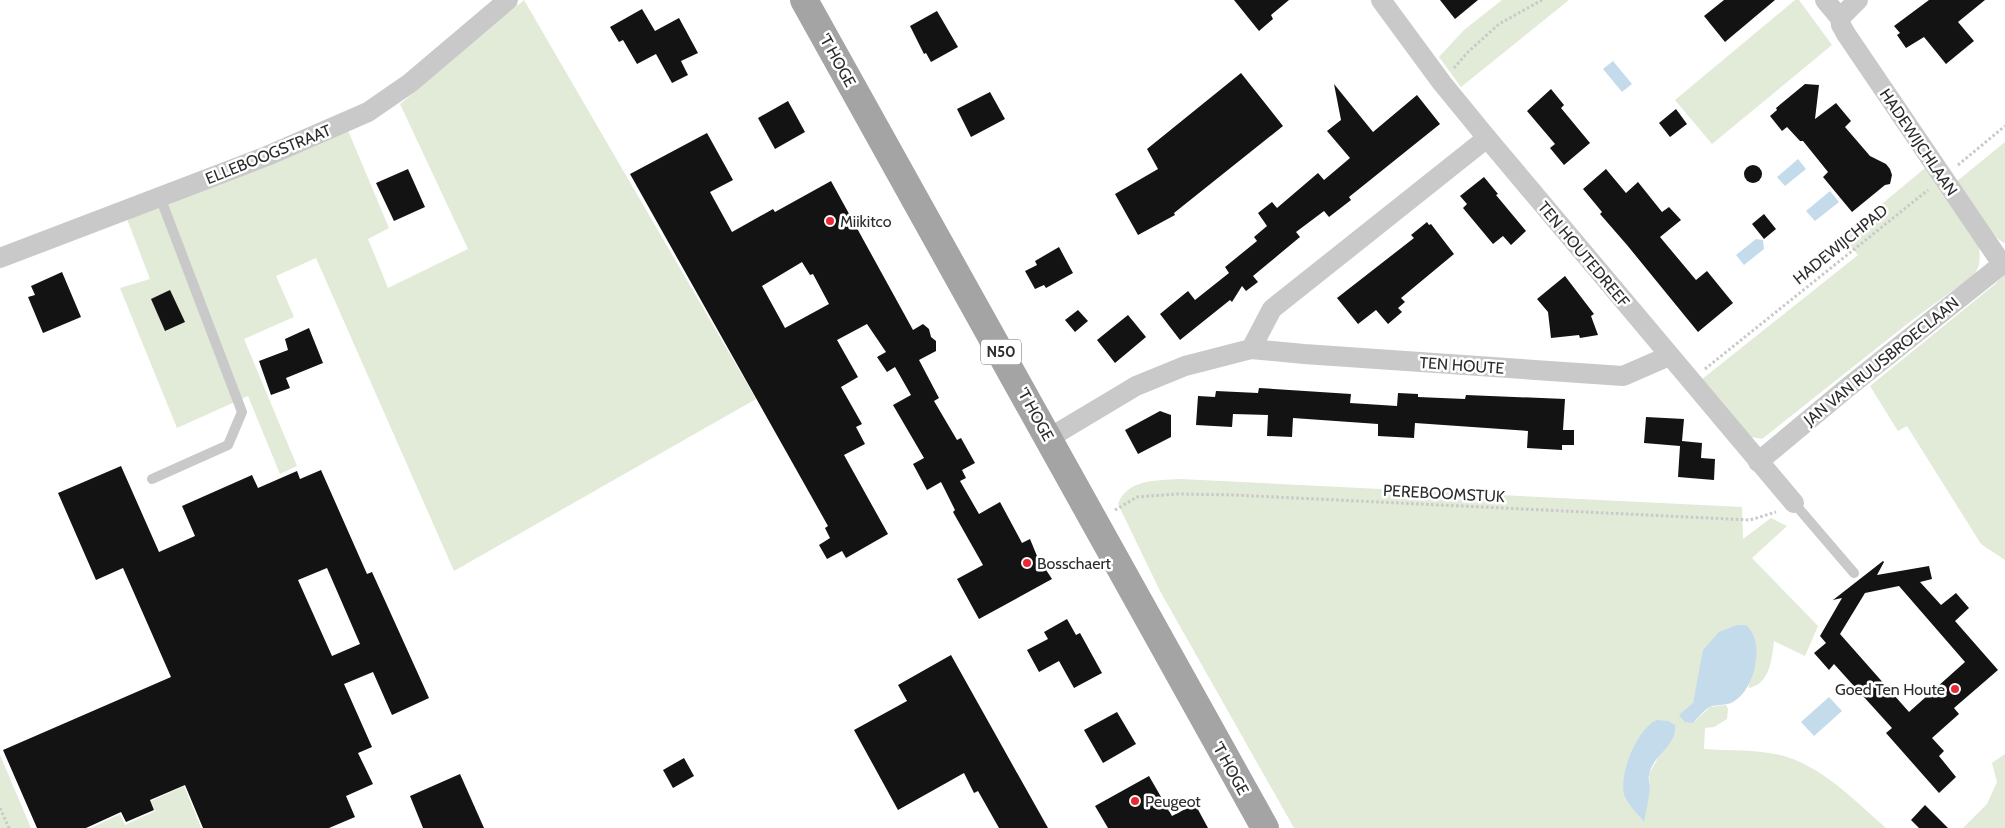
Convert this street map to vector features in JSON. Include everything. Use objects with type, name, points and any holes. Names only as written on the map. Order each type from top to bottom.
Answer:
[{"type":"main road","name":"'T HOGE","points":[[804,0],[1265,828]]},
{"type":"street","name":"ELLEBOOGSTRAAT","points":[[0,258],[267,156],[368,112],[410,83],[508,0]]},
{"type":"street","name":"TEN HOUTEDREEF","points":[[1381,0],[1442,83],[1487,138],[1794,503]]},
{"type":"street","name":"HADEWIJCHLAAN","points":[[1825,0],[1840,18],[1841,25],[1846,34],[2004,263]]},
{"type":"street","points":[[1840,18],[1858,0]]},
{"type":"street","points":[[1251,349],[1272,309],[1487,138]]},
{"type":"street","name":"JAN VAN RUUSBROECLAAN","points":[[1758,462],[1847,388],[2004,263]]},
{"type":"street","name":"TEN HOUTE","points":[[1049,438],[1136,386],[1185,366],[1251,349],[1623,376],[1669,356]]},
{"type":"lane","points":[[152,479],[228,445],[242,412],[160,197]]},
{"type":"lane","points":[[1794,503],[1854,573]]},
{"type":"path","points":[[1442,83],[1468,52],[1499,24],[1542,0]]},
{"type":"path","name":"HADEWIJCHPAD","points":[[1690,379],[2005,126]]},
{"type":"path","name":"PEREBOOMSTUK","points":[[1095,521],[1137,497],[1177,494],[1234,495],[1750,520],[1794,503]]},
{"type":"path","points":[[0,808],[9,828]]},
{"type":"green space","points":[[524,0],[756,399],[454,571],[316,258],[276,276],[294,317],[244,339],[297,466],[280,474],[248,396],[177,428],[120,288],[150,279],[127,219],[347,128],[389,228],[368,239],[388,288],[468,249],[400,104]]},
{"type":"green space","points":[[1502,0],[1569,0],[1461,87],[1439,57],[1464,30]]},
{"type":"green space","points":[[1795,0],[1799,0],[1832,45],[1712,144],[1675,100]]},
{"type":"green space","points":[[2005,142],[2005,243],[1987,226],[1956,182]]},
{"type":"green space","points":[[1925,168],[1979,245],[1979,264],[1974,275],[1911,321],[1762,439],[1750,437],[1701,380],[1858,255],[1842,237]]},
{"type":"green space","points":[[2005,274],[2005,560],[1981,544],[1907,426],[1898,431],[1870,386]]},
{"type":"green space","points":[[1180,479],[1742,507],[1743,539],[1771,518],[1787,526],[1752,558],[1818,626],[1805,656],[1774,641],[1771,663],[1765,676],[1761,682],[1748,688],[1756,661],[1737,625],[1700,671],[1693,703],[1693,723],[1710,707],[1726,705],[1728,709],[1727,719],[1714,727],[1705,728],[1704,749],[1764,752],[1799,761],[1838,786],[1886,828],[1294,828],[1160,591],[1118,504],[1129,489],[1136,485],[1144,482]],"holes":[[[1675,725],[1667,746],[1663,749],[1649,774],[1650,787],[1643,821],[1625,796]]]},
{"type":"green space","points":[[2005,754],[2005,828],[1963,828],[1987,804],[1997,782],[1992,763]]},
{"type":"green space","points":[[0,755],[31,828],[0,828]]},
{"type":"green space","points":[[184,786],[201,828],[91,828],[120,814],[125,825],[155,811],[151,801]]},
{"type":"water","points":[[1613,61],[1632,84],[1622,92],[1603,69]]},
{"type":"water","points":[[1798,159],[1806,169],[1785,186],[1777,177]]},
{"type":"water","points":[[1830,191],[1839,202],[1815,221],[1806,211]]},
{"type":"water","points":[[1756,239],[1763,240],[1764,249],[1744,265],[1736,255]]},
{"type":"water","points":[[1737,625],[1746,625],[1752,633],[1755,643],[1755,665],[1747,687],[1741,696],[1733,702],[1710,707],[1693,723],[1685,722],[1679,715],[1693,703],[1703,650],[1719,632]]},
{"type":"water","points":[[1829,697],[1842,711],[1814,736],[1801,722]]},
{"type":"water","points":[[1657,720],[1668,721],[1675,725],[1675,733],[1669,745],[1651,768],[1644,822],[1625,797],[1623,788],[1624,777],[1636,742],[1650,724]]},
{"type":"building","points":[[1234,0],[1289,0],[1271,15],[1273,19],[1259,31]]},
{"type":"building","points":[[1440,0],[1478,0],[1455,19]]},
{"type":"building","points":[[1724,0],[1775,0],[1725,42],[1704,16]]},
{"type":"building","points":[[1929,0],[1985,0],[1958,22],[1974,41],[1946,64],[1924,37],[1906,48],[1897,35],[1900,33],[1894,26]]},
{"type":"building","points":[[642,9],[655,31],[679,18],[698,53],[681,61],[688,75],[672,83],[656,54],[637,64],[623,40],[619,42],[610,27]]},
{"type":"building","points":[[937,11],[958,47],[931,62],[926,53],[924,54],[910,26]]},
{"type":"building","points":[[1241,73],[1283,126],[1174,213],[1175,215],[1138,235],[1115,194],[1158,169],[1147,149]]},
{"type":"building","points":[[1334,84],[1373,132],[1417,95],[1440,124],[1349,197],[1351,200],[1329,217],[1324,211],[1296,232],[1300,237],[1253,276],[1258,282],[1246,291],[1242,286],[1232,302],[1230,300],[1180,340],[1160,314],[1188,291],[1195,300],[1229,273],[1225,267],[1257,241],[1254,237],[1267,226],[1258,213],[1272,202],[1277,208],[1318,173],[1324,180],[1350,158],[1327,131],[1341,120]]},
{"type":"building","points":[[1805,84],[1819,85],[1815,119],[1836,103],[1851,121],[1845,127],[1870,156],[1886,164],[1890,169],[1892,175],[1890,184],[1885,185],[1852,212],[1823,177],[1828,172],[1803,141],[1800,141],[1787,127],[1782,131],[1770,116],[1777,110],[1776,108]]},
{"type":"building","points":[[1551,89],[1564,105],[1561,108],[1590,143],[1564,165],[1550,148],[1555,144],[1527,111]]},
{"type":"building","points":[[990,92],[1005,119],[971,137],[957,109]]},
{"type":"building","points":[[788,101],[805,132],[775,149],[758,118]]},
{"type":"building","points":[[1676,109],[1687,124],[1670,137],[1659,123]]},
{"type":"building","points":[[707,133],[733,180],[710,192],[732,232],[773,209],[775,212],[831,181],[913,330],[923,324],[929,329],[931,337],[936,341],[936,351],[919,360],[939,398],[934,401],[957,440],[961,438],[975,463],[962,470],[966,478],[960,481],[979,514],[1000,502],[1022,543],[1030,539],[1037,556],[1052,579],[979,619],[957,579],[983,565],[953,512],[955,510],[941,482],[927,490],[913,464],[924,458],[893,405],[911,395],[895,367],[887,372],[877,357],[886,352],[867,324],[837,340],[858,377],[841,387],[862,424],[856,427],[865,444],[844,455],[888,534],[846,558],[842,551],[827,559],[819,545],[830,538],[825,528],[828,526],[630,174]],"holes":[[[802,262],[810,275],[813,274],[829,304],[785,328],[762,286]]]},
{"type":"building","points":[[1753,165],[1759,168],[1762,174],[1759,180],[1753,183],[1747,180],[1744,174],[1747,168]]},
{"type":"building","points":[[408,169],[425,207],[394,221],[376,183]]},
{"type":"building","points":[[1606,169],[1626,193],[1638,182],[1662,212],[1669,207],[1681,220],[1660,237],[1696,280],[1707,271],[1733,303],[1698,332],[1600,214],[1602,212],[1583,189]]},
{"type":"building","points":[[1484,177],[1498,194],[1496,195],[1526,231],[1511,245],[1503,236],[1493,244],[1463,208],[1467,204],[1460,196]]},
{"type":"building","points":[[1764,214],[1776,229],[1764,239],[1752,224]]},
{"type":"building","points":[[1427,222],[1429,225],[1431,224],[1454,254],[1401,298],[1405,302],[1398,308],[1402,312],[1388,324],[1376,310],[1358,324],[1337,298],[1414,238],[1411,235]]},
{"type":"building","points":[[1059,247],[1073,273],[1046,288],[1044,285],[1035,289],[1025,271],[1037,265],[1035,261]]},
{"type":"building","points":[[62,272],[81,317],[43,333],[28,297],[35,295],[31,286]]},
{"type":"building","points":[[1565,276],[1594,314],[1591,316],[1598,335],[1580,338],[1579,335],[1551,338],[1548,312],[1537,299]]},
{"type":"building","points":[[170,290],[185,322],[165,331],[151,299]]},
{"type":"building","points":[[1078,310],[1088,321],[1075,332],[1065,320]]},
{"type":"building","points":[[1128,315],[1146,337],[1115,363],[1097,340]]},
{"type":"building","points":[[309,328],[323,363],[286,378],[290,388],[271,395],[259,361],[288,350],[285,339]]},
{"type":"building","points":[[1259,388],[1351,394],[1350,403],[1397,406],[1398,393],[1418,394],[1418,397],[1465,399],[1466,395],[1565,399],[1563,430],[1574,430],[1574,445],[1562,445],[1562,450],[1527,448],[1528,431],[1415,423],[1414,438],[1378,436],[1378,424],[1293,418],[1292,437],[1267,436],[1268,415],[1233,414],[1232,427],[1196,425],[1198,396],[1215,397],[1216,391],[1258,393]]},
{"type":"building","points":[[1160,411],[1171,415],[1171,437],[1138,454],[1125,430]]},
{"type":"building","points":[[1646,417],[1684,419],[1682,441],[1702,443],[1701,458],[1715,459],[1714,480],[1678,477],[1680,446],[1644,443]]},
{"type":"building","points":[[121,466],[159,552],[195,536],[182,506],[252,475],[258,488],[297,471],[300,479],[321,470],[367,574],[372,572],[429,698],[392,715],[373,672],[344,684],[372,747],[358,753],[373,784],[346,796],[355,817],[329,828],[203,828],[185,785],[150,800],[154,810],[126,822],[121,812],[86,828],[37,828],[3,750],[171,677],[123,568],[96,580],[58,493]],"holes":[[[327,568],[360,644],[332,656],[298,580]]]},
{"type":"building","name":"Goed Ten Houte","points":[[1883,561],[1877,575],[1929,566],[1932,579],[1920,582],[1941,605],[1956,593],[1969,608],[1955,621],[1998,670],[1954,708],[1959,714],[1932,738],[1944,751],[1939,756],[1956,777],[1939,793],[1886,733],[1892,728],[1834,664],[1829,670],[1814,653],[1826,643],[1820,636],[1842,598],[1833,600]],"holes":[[[1899,586],[1965,662],[1909,712],[1840,634],[1865,593]]]},
{"type":"building","points":[[1067,619],[1076,635],[1080,633],[1102,673],[1074,688],[1059,661],[1039,672],[1027,650],[1048,639],[1044,632]]},
{"type":"building","points":[[951,655],[1048,828],[999,828],[978,791],[974,793],[964,773],[898,810],[854,730],[907,701],[898,685]]},
{"type":"building","points":[[1117,712],[1136,744],[1103,763],[1084,730]]},
{"type":"building","points":[[684,758],[694,776],[673,788],[663,770]]},
{"type":"building","points":[[460,774],[484,828],[423,828],[410,796]]},
{"type":"building","points":[[1149,776],[1172,816],[1195,804],[1208,828],[1108,828],[1095,806]]},
{"type":"building","points":[[1925,805],[1948,828],[1919,828],[1911,820]]},
{"type":"place","name":"Miikitco","points":[[830,221]]},
{"type":"place","name":"Bosschaert","points":[[1027,563]]},
{"type":"place","name":"Goed Ten Houte","points":[[1955,689]]},
{"type":"place","name":"Peugeot","points":[[1135,801]]}]
